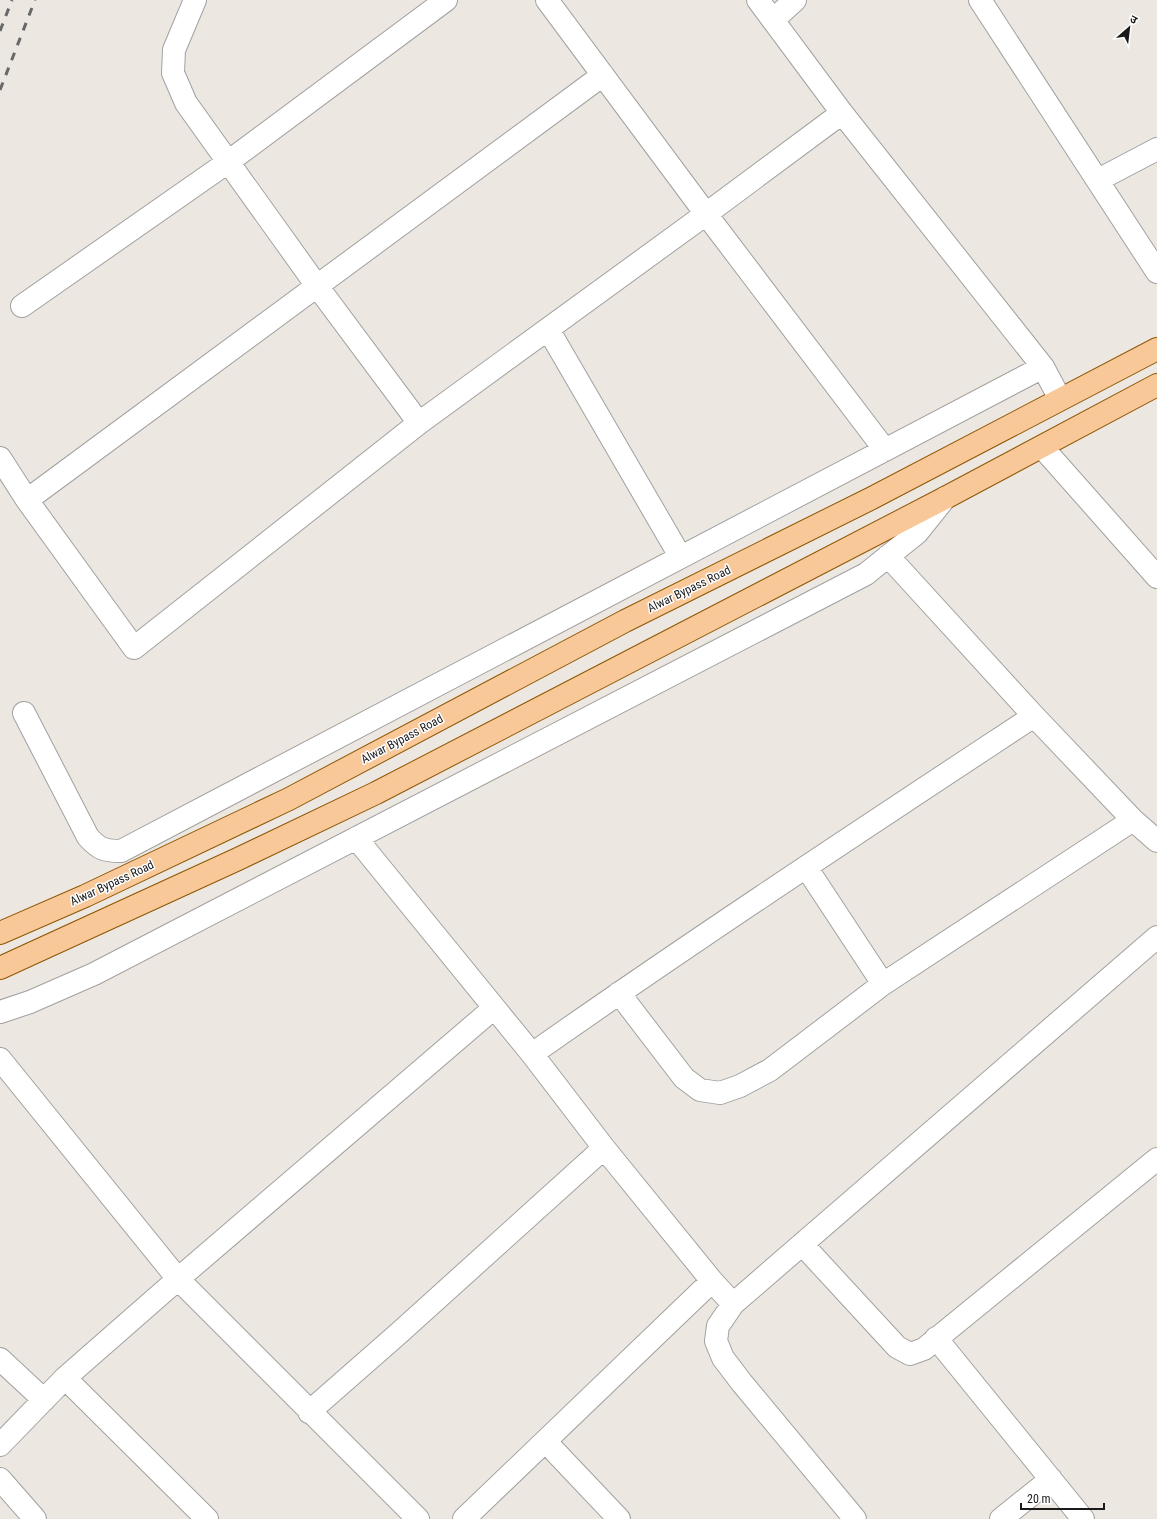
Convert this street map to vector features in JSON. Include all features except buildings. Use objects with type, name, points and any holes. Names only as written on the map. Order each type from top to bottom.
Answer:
[{"type":"main road","name":"Alwar Bypass Road","points":[[0,933],[85,896],[289,799],[626,620],[799,535],[1060,399],[1154,354]]},
{"type":"main road","points":[[0,968],[231,862],[376,793],[945,498],[1157,385]]},
{"type":"street","points":[[195,0],[174,50],[173,73],[186,103],[317,286],[419,423]]},
{"type":"street","points":[[22,306],[228,162],[446,0]]},
{"type":"street","points":[[547,0],[706,214],[885,450]]},
{"type":"street","points":[[758,0],[842,113],[1043,367],[1060,399]]},
{"type":"street","points":[[773,20],[795,0]]},
{"type":"street","points":[[980,0],[1157,272]]},
{"type":"street","points":[[27,500],[603,75]]},
{"type":"street","points":[[0,458],[27,500],[134,648],[419,423],[842,113]]},
{"type":"street","points":[[1098,180],[1157,149]]},
{"type":"street","points":[[548,329],[680,556]]},
{"type":"street","points":[[24,713],[88,837],[97,846],[107,851],[121,851],[680,556],[1043,367]]},
{"type":"street","points":[[1042,447],[1157,577]]},
{"type":"street","points":[[0,1012],[30,1002],[94,974],[866,574],[916,533],[945,498]]},
{"type":"street","points":[[888,556],[1034,716],[1133,820],[1157,841]]},
{"type":"street","points":[[532,1054],[806,867],[1034,716]]},
{"type":"street","points":[[620,993],[684,1078],[700,1090],[720,1093],[740,1086],[770,1070],[883,984],[1133,820]]},
{"type":"street","points":[[356,838],[532,1054],[604,1148],[732,1304]]},
{"type":"street","points":[[806,867],[883,984]]},
{"type":"street","points":[[855,1519],[723,1358],[716,1341],[718,1326],[732,1304],[1157,937]]},
{"type":"street","points":[[0,1445],[65,1378],[494,1008]]},
{"type":"street","points":[[0,1059],[178,1279],[309,1412],[418,1519]]},
{"type":"street","points":[[309,1412],[398,1334],[604,1148]]},
{"type":"street","points":[[802,1244],[897,1346],[910,1354],[924,1349],[1157,1159]]},
{"type":"street","points":[[464,1519],[546,1442],[712,1280]]},
{"type":"street","points":[[936,1338],[1083,1519]]},
{"type":"street","points":[[0,1359],[44,1400]]},
{"type":"street","points":[[65,1378],[207,1519]]},
{"type":"street","points":[[546,1442],[619,1519]]},
{"type":"street","points":[[0,1479],[36,1519]]},
{"type":"street","points":[[1001,1519],[1051,1479]]},
{"type":"railway","points":[[0,31],[12,0]]},
{"type":"railway","points":[[0,90],[35,0]]}]
